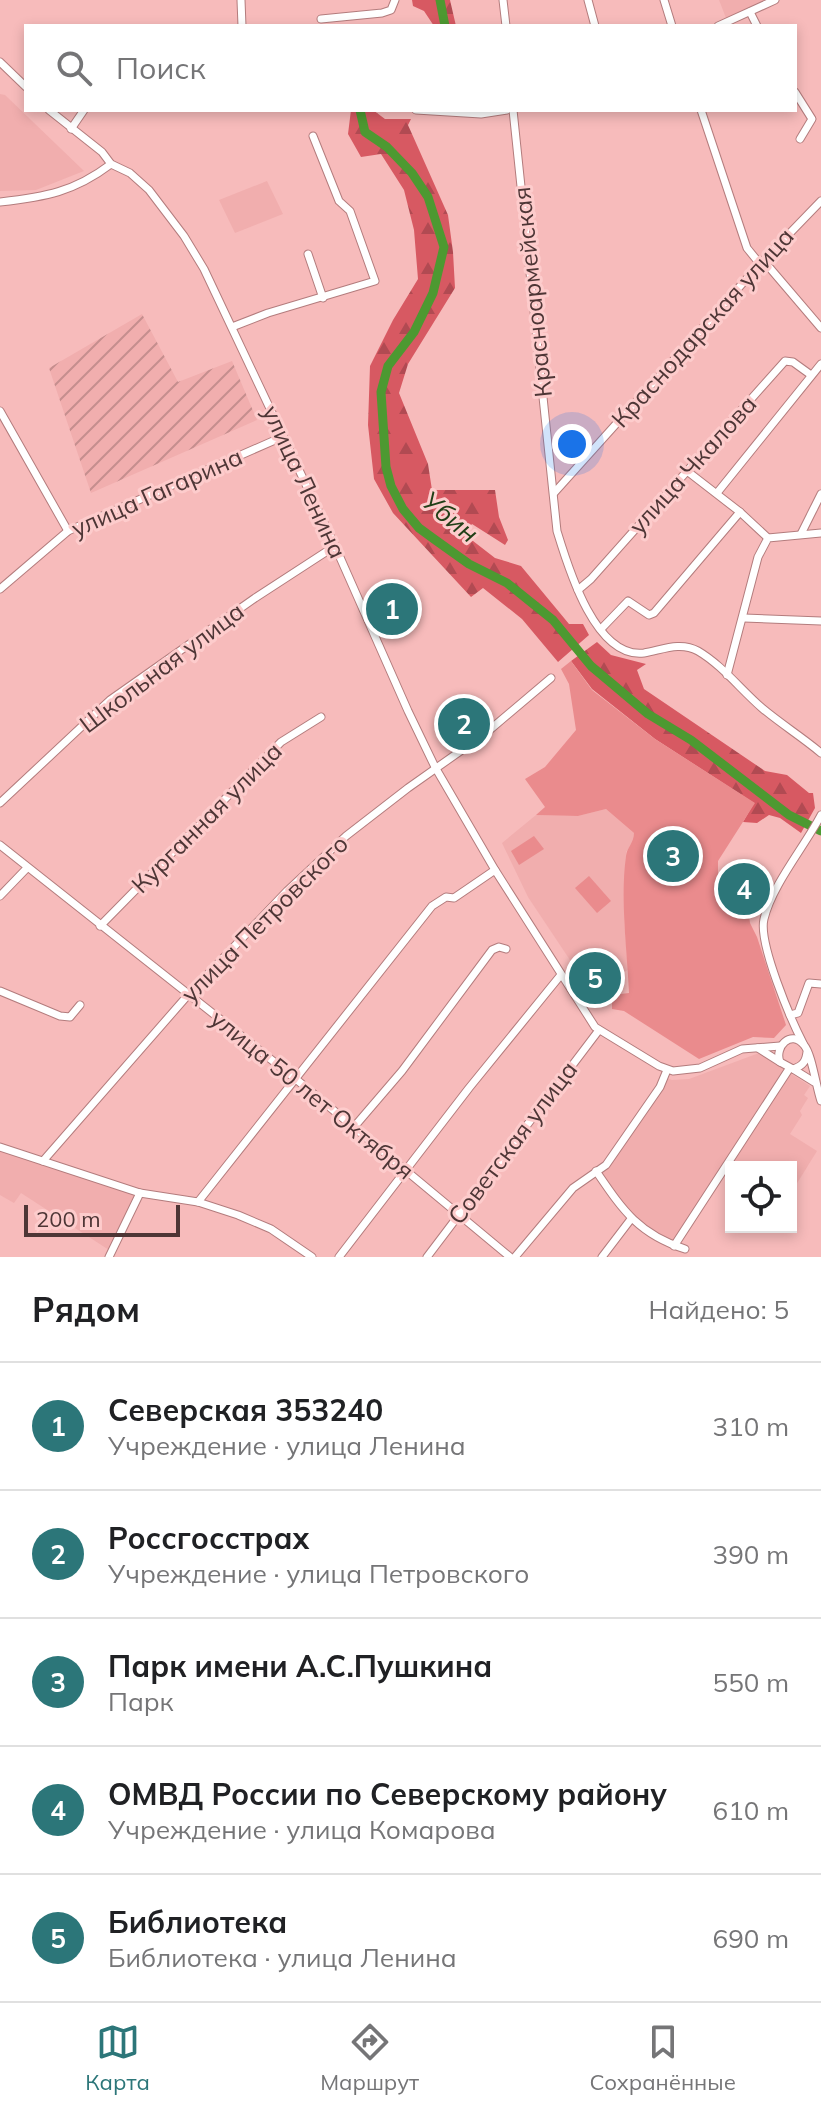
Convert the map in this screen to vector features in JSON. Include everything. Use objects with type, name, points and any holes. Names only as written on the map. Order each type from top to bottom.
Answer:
[{"type":"street","points":[[241,0],[242,24]]},
{"type":"street","points":[[321,19],[382,13],[391,10],[395,0]]},
{"type":"street","points":[[503,0],[506,24]]},
{"type":"street","points":[[588,0],[594,24]]},
{"type":"street","points":[[664,0],[671,24]]},
{"type":"street","points":[[723,24],[775,0]]},
{"type":"street","points":[[750,12],[756,24]]},
{"type":"street","points":[[0,62],[24,85]]},
{"type":"street","points":[[797,95],[812,119],[800,139]]},
{"type":"street","name":"улица Ленина","points":[[51,112],[102,152],[111,164],[130,173],[149,190],[184,236],[232,327],[435,767],[560,976],[599,1030],[667,1070]]},
{"type":"street","points":[[71,129],[83,112]]},
{"type":"street","points":[[448,112],[496,112]]},
{"type":"street","name":"Красноармейская","points":[[510,112],[557,531],[578,590],[601,629],[621,649],[635,653],[687,647],[699,652],[762,708],[821,753]]},
{"type":"street","points":[[702,112],[747,248],[760,264],[769,267],[821,328]]},
{"type":"street","points":[[232,327],[375,281],[350,211],[339,201],[313,136]]},
{"type":"street","points":[[0,202],[51,195],[80,185],[111,164]]},
{"type":"street","name":"Краснодарская улица","points":[[554,493],[760,264],[821,201]]},
{"type":"street","points":[[308,254],[323,298]]},
{"type":"street","name":"улица Чкалова","points":[[578,590],[785,361],[793,362],[811,375]]},
{"type":"street","points":[[717,493],[821,364]]},
{"type":"street","points":[[0,411],[68,531]]},
{"type":"street","name":"улица Гагарина","points":[[0,589],[68,531],[282,437]]},
{"type":"street","points":[[687,471],[768,538],[821,533]]},
{"type":"street","points":[[801,534],[821,494]]},
{"type":"street","points":[[601,629],[628,601],[649,615],[654,613],[740,512]]},
{"type":"street","points":[[727,675],[758,557],[768,538]]},
{"type":"street","name":"Школьная улица","points":[[0,803],[110,700],[335,546]]},
{"type":"street","points":[[744,618],[821,621]]},
{"type":"street","name":"улица Петровского","points":[[43,1161],[188,995],[297,882],[346,836],[435,767],[486,733],[551,678]]},
{"type":"street","name":"Курганная улица","points":[[100,926],[281,742],[321,717]]},
{"type":"street","points":[[819,818],[772,900],[763,924],[764,941],[791,1019],[807,1052],[821,1101]]},
{"type":"street","name":"улица 50 лет Октября","points":[[0,845],[297,1080],[512,1257]]},
{"type":"street","points":[[0,896],[27,868]]},
{"type":"street","points":[[198,1202],[432,906],[446,897],[454,898],[495,870]]},
{"type":"street","points":[[354,1127],[402,1071],[492,950],[499,947],[506,949]]},
{"type":"street","points":[[339,1257],[560,976]]},
{"type":"street","points":[[780,1062],[777,1056],[809,983],[821,984]]},
{"type":"street","points":[[0,991],[60,1016],[70,1017],[80,1005]]},
{"type":"street","name":"Советская улица","points":[[427,1257],[599,1030]]},
{"type":"street","points":[[512,1257],[573,1188],[606,1165],[660,1087],[667,1070],[700,1068],[756,1046],[794,1039],[803,1043]]},
{"type":"street","points":[[756,1046],[814,1082]]},
{"type":"street","points":[[674,1246],[791,1069],[800,1067],[807,1060],[807,1052]]},
{"type":"street","points":[[0,1147],[140,1193],[198,1202],[271,1229],[312,1257]]},
{"type":"street","points":[[596,1171],[631,1219],[674,1246],[685,1249]]},
{"type":"street","points":[[109,1257],[140,1193]]},
{"type":"street","points":[[602,1257],[631,1219]]},
{"type":"shaded area","points":[[719,0],[766,0],[726,18]]},
{"type":"shaded area","points":[[0,94],[5,95],[84,171],[36,190],[0,191]]},
{"type":"shaded area","points":[[267,181],[283,214],[235,233],[219,200]]},
{"type":"shaded area","points":[[142,314],[178,382],[232,361],[257,420],[91,493],[49,368]]},
{"type":"shaded area","points":[[571,661],[592,690],[655,739],[755,803],[718,861],[718,881],[748,908],[750,923],[786,1025],[774,1038],[753,1037],[699,1059],[624,1011],[612,1009],[612,995],[629,993],[624,890],[626,856],[634,833],[606,809],[578,816],[536,815],[545,807],[525,779],[545,767],[576,730],[569,684],[561,669]]},
{"type":"shaded area","points":[[606,809],[634,833],[634,841],[626,852],[624,920],[628,970],[590,990],[528,897],[502,843],[536,815],[578,816]]},
{"type":"shaded area","points":[[534,836],[544,849],[519,865],[511,851]]},
{"type":"shaded area","points":[[589,876],[611,901],[597,913],[575,888]]},
{"type":"shaded area","points":[[759,1053],[810,1086],[804,1095],[808,1098],[800,1111],[802,1115],[790,1134],[817,1151],[797,1183],[797,1161],[725,1161],[674,1246],[639,1225],[596,1171],[606,1165],[664,1077],[689,1079]]},
{"type":"shaded area","points":[[0,1150],[132,1194],[135,1198],[109,1250],[21,1193],[14,1203],[0,1195]]},
{"type":"green space","points":[[412,0],[450,0],[456,24],[433,24],[424,11],[413,6]]},
{"type":"green space","points":[[351,112],[376,112],[385,119],[411,119],[408,125],[448,215],[455,288],[408,364],[399,393],[428,464],[432,490],[495,490],[499,517],[508,540],[505,545],[472,524],[464,534],[495,558],[521,566],[569,624],[583,624],[589,635],[558,662],[522,619],[483,588],[471,597],[393,513],[374,479],[368,425],[370,366],[418,279],[414,230],[404,190],[381,154],[361,157],[348,134]]},
{"type":"green space","points":[[597,642],[611,655],[646,664],[637,670],[644,689],[765,771],[787,775],[813,793],[815,808],[801,833],[780,818],[769,815],[757,823],[743,822],[754,803],[655,739],[592,689],[571,661]]},
{"type":"waterway","name":"Убин","points":[[440,0],[445,24]]},
{"type":"waterway","name":"Убин","points":[[360,112],[365,132],[387,147],[412,173],[428,197],[444,247],[433,293],[414,332],[388,366],[381,392],[386,467],[391,486],[403,509],[419,528],[469,564],[507,583],[553,620],[591,666],[648,714],[691,740],[789,815],[821,831]]},
{"type":"place","name":"Северская 353240","points":[[392,609]]},
{"type":"place","name":"Россгосстрах","points":[[464,724]]},
{"type":"place","name":"Парк имени А.С.Пушкина","points":[[673,856]]},
{"type":"place","name":"ОМВД России по Северскому району","points":[[744,889]]},
{"type":"place","name":"Библиотека","points":[[595,978]]}]
